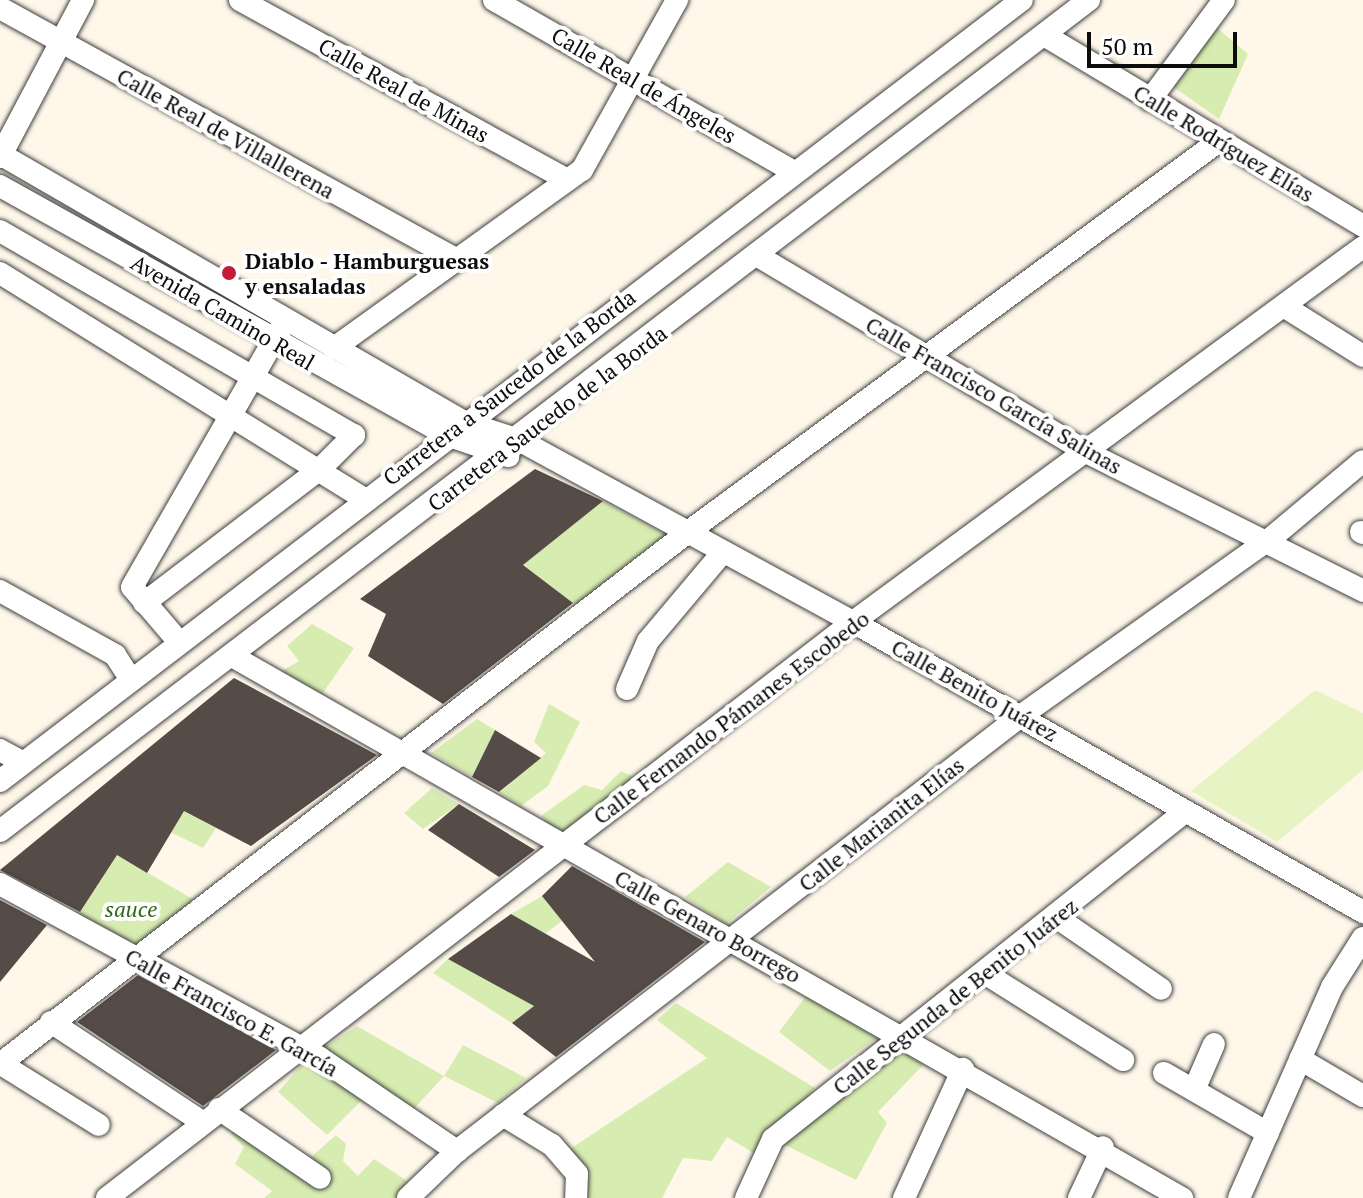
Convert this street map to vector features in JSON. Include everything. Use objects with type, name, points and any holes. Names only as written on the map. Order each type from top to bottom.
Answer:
[{"type":"street","points":[[0,155],[83,0]]},
{"type":"street","name":"Calle Real de Minas","points":[[240,0],[567,180]]},
{"type":"street","name":"Calle Real de Ángeles","points":[[494,0],[793,171]]},
{"type":"street","points":[[334,348],[452,257],[582,170],[677,0]]},
{"type":"street","name":"Carretera a Saucedo de la Borda","points":[[0,781],[363,498],[1022,0]]},
{"type":"street","name":"Carretera Saucedo de la Borda","points":[[0,831],[519,440],[1089,0]]},
{"type":"street","points":[[1150,100],[1224,0]]},
{"type":"street","name":"Calle Real de Villallerena","points":[[0,8],[452,257]]},
{"type":"street","name":"Calle Rodríguez Elías","points":[[1044,35],[1363,226]]},
{"type":"street","points":[[99,1125],[0,1064],[688,532],[1219,141]]},
{"type":"street","name":"Avenida Camino Real","points":[[0,155],[334,348],[456,429]]},
{"type":"street","name":"Avenida Camino Real","points":[[0,186],[274,340],[456,429]]},
{"type":"street","points":[[0,231],[256,372],[354,435],[320,469],[144,603]]},
{"type":"street","name":"Calle Fernando Pámanes Escobedo","points":[[107,1198],[853,622],[1088,453],[1363,247]]},
{"type":"street","name":"Calle Francisco García Salinas","points":[[758,256],[1088,453],[1270,539],[1363,591]]},
{"type":"street","points":[[0,273],[229,418],[320,469],[363,498]]},
{"type":"street","points":[[1285,307],[1363,356]]},
{"type":"street","points":[[179,642],[132,587],[286,320]]},
{"type":"street","points":[[456,429],[519,440]]},
{"type":"street","name":"Calle Benito Juárez","points":[[456,429],[499,455],[538,457]]},
{"type":"street","name":"Calle Benito Juárez","points":[[519,440],[538,457],[688,532],[1022,715],[1363,912]]},
{"type":"street","name":"Calle Marianita Elías","points":[[408,1198],[457,1151],[731,939],[1022,715],[1270,539],[1363,461]]},
{"type":"street","points":[[627,689],[648,641],[723,552]]},
{"type":"street","points":[[0,591],[115,655],[131,680]]},
{"type":"street","name":"Calle Genaro Borrego","points":[[232,656],[1103,1147],[1182,1198]]},
{"type":"street","points":[[0,750],[22,762]]},
{"type":"street","name":"Calle Segunda de Benito Juárez","points":[[746,1198],[773,1139],[901,1035],[986,974],[1186,811]]},
{"type":"street","name":"Calle Francisco E. García","points":[[0,884],[300,1047],[457,1151]]},
{"type":"street","points":[[1056,917],[1161,989]]},
{"type":"street","points":[[1239,1198],[1300,1059],[1363,938]]},
{"type":"street","points":[[986,974],[1123,1060]]},
{"type":"street","points":[[51,1022],[320,1178]]},
{"type":"street","points":[[1194,1090],[1214,1044]]},
{"type":"street","points":[[1300,1059],[1363,1096]]},
{"type":"street","points":[[904,1198],[963,1069]]},
{"type":"street","points":[[1164,1073],[1268,1133]]},
{"type":"street","points":[[503,1115],[552,1145],[577,1174],[576,1198]]},
{"type":"street","points":[[1079,1198],[1103,1147]]},
{"type":"green space","points":[[1216,27],[1248,54],[1219,119],[1172,86]]},
{"type":"green space","points":[[603,501],[678,541],[585,612],[523,565]]},
{"type":"green space","points":[[312,624],[354,648],[316,703],[271,677],[299,661],[287,646]]},
{"type":"green space","points":[[1315,690],[1363,713],[1363,770],[1277,842],[1191,791]]},
{"type":"green space","points":[[549,704],[580,722],[548,786],[521,806],[499,793],[546,753],[534,742]]},
{"type":"green space","points":[[477,719],[495,730],[472,777],[431,753]]},
{"type":"green space","points":[[621,771],[646,782],[564,845],[541,816],[584,785],[602,790]]},
{"type":"green space","points":[[432,788],[459,804],[423,829],[404,813]]},
{"type":"green space","points":[[184,811],[216,828],[203,848],[170,832]]},
{"type":"green space","name":"sauce","points":[[117,855],[203,905],[135,958],[73,923]]},
{"type":"green space","points":[[728,862],[771,887],[726,924],[685,897]]},
{"type":"green space","points":[[542,896],[562,921],[545,934],[511,914]]},
{"type":"green space","points":[[448,959],[534,1006],[512,1023],[433,973]]},
{"type":"green space","points":[[806,996],[881,1035],[830,1071],[779,1032]]},
{"type":"green space","points":[[676,1003],[815,1088],[757,1155],[727,1137],[712,1161],[683,1158],[662,1198],[577,1198],[561,1155],[707,1058],[657,1020]]},
{"type":"green space","points":[[357,1026],[444,1076],[412,1111],[322,1049]]},
{"type":"green space","points":[[894,1040],[924,1064],[878,1112],[887,1123],[856,1180],[773,1139]]},
{"type":"green space","points":[[463,1045],[526,1078],[498,1103],[444,1076]]},
{"type":"green space","points":[[302,1064],[363,1099],[327,1135],[278,1092]]},
{"type":"green space","points":[[236,1127],[309,1159],[336,1135],[346,1144],[343,1161],[358,1176],[374,1159],[413,1185],[398,1198],[264,1198],[272,1191],[235,1164],[244,1147],[231,1134]]},
{"type":"building","points":[[535,469],[603,501],[523,565],[573,603],[443,704],[368,656],[386,614],[360,599]]},
{"type":"building","points":[[234,678],[377,755],[251,846],[184,811],[147,873],[117,855],[80,912],[0,870]]},
{"type":"building","points":[[495,730],[541,758],[499,792],[472,777]]},
{"type":"building","points":[[459,804],[535,850],[499,877],[428,830]]},
{"type":"building","points":[[572,866],[705,942],[556,1057],[512,1023],[534,1006],[448,959],[511,914],[595,962],[542,896]]},
{"type":"building","points":[[0,900],[47,925],[0,982]]},
{"type":"building","points":[[138,975],[276,1050],[203,1106],[77,1022]]},
{"type":"place","name":"Diablo - Hamburguesas y ensaladas","points":[[229,273]]}]
